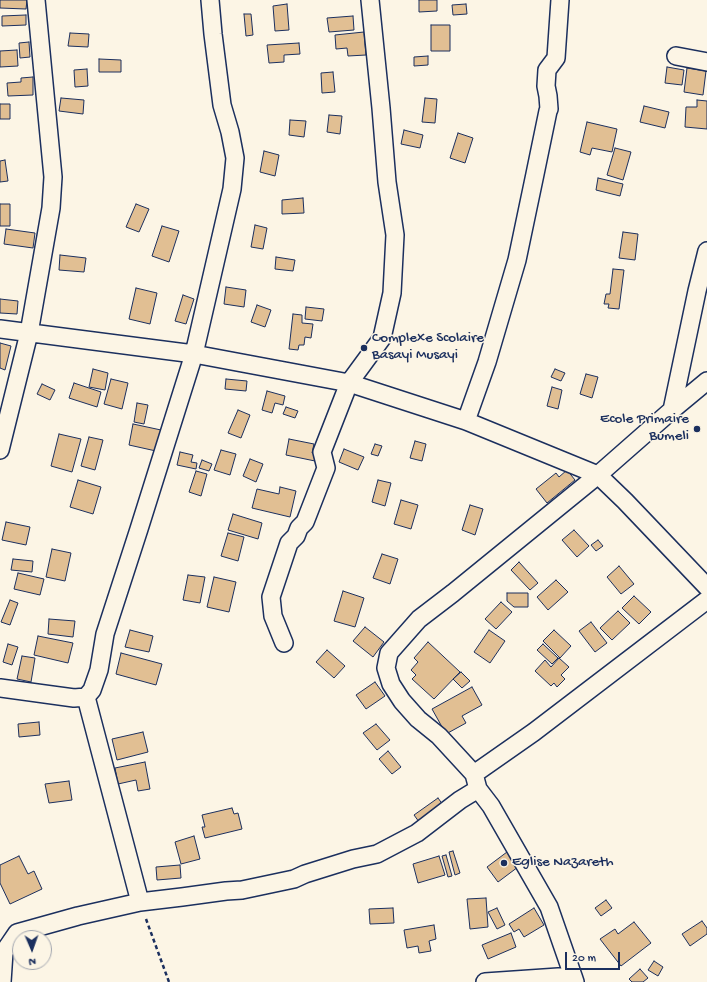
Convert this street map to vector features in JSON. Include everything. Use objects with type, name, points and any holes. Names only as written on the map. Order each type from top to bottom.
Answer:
[{"type":"street","points":[[0,450],[29,333],[51,208],[53,177],[36,0]]},
{"type":"street","points":[[0,688],[74,698],[86,697],[92,690],[99,670],[105,634],[194,354],[232,189],[235,158],[230,132],[222,105],[210,0]]},
{"type":"street","points":[[284,643],[273,616],[271,597],[289,543],[296,536],[299,528],[304,522],[326,468],[322,452],[349,383],[382,338],[392,293],[395,235],[387,182],[382,108],[370,0]]},
{"type":"street","points":[[466,421],[487,362],[517,260],[549,109],[546,86],[547,70],[556,58],[560,0]]},
{"type":"street","points":[[676,56],[707,62]]},
{"type":"street","points":[[672,410],[696,291],[707,251]]},
{"type":"street","points":[[0,329],[194,354],[349,383],[466,421],[598,475],[625,501],[707,587]]},
{"type":"street","points":[[485,982],[574,979],[549,907],[476,782],[439,736],[418,719],[402,701],[391,684],[386,668],[389,653],[419,619],[598,475],[672,410],[707,382]]},
{"type":"street","points":[[2,982],[4,952],[17,933],[78,916],[140,902],[242,890],[294,879],[305,874],[353,859],[377,854],[417,833],[460,800],[476,782],[534,732],[707,600]]},
{"type":"street","points":[[86,697],[140,902]]},
{"type":"path","points":[[140,902],[169,982]]},
{"type":"building","points":[[0,0],[27,0],[26,9],[0,8]]},
{"type":"building","points":[[419,0],[437,0],[437,11],[419,12]]},
{"type":"building","points":[[287,4],[289,30],[275,31],[273,6]]},
{"type":"building","points":[[466,4],[467,14],[453,15],[452,5]]},
{"type":"building","points":[[244,14],[251,14],[253,35],[246,36]]},
{"type":"building","points":[[26,15],[26,25],[2,26],[2,16]]},
{"type":"building","points":[[353,16],[354,30],[329,32],[327,18]]},
{"type":"building","points":[[431,25],[450,25],[450,51],[431,51]]},
{"type":"building","points":[[364,32],[366,55],[348,56],[347,48],[336,49],[335,35]]},
{"type":"building","points":[[70,33],[89,34],[88,47],[68,46]]},
{"type":"building","points":[[29,42],[30,57],[20,58],[19,43]]},
{"type":"building","points":[[299,43],[300,54],[284,55],[284,62],[269,63],[267,45]]},
{"type":"building","points":[[17,50],[18,66],[0,67],[0,51]]},
{"type":"building","points":[[428,56],[428,65],[414,66],[414,57]]},
{"type":"building","points":[[99,59],[121,60],[121,72],[99,72]]},
{"type":"building","points":[[667,67],[684,70],[682,85],[665,83]]},
{"type":"building","points":[[687,68],[706,71],[703,95],[684,92]]},
{"type":"building","points":[[87,69],[88,86],[75,87],[74,70]]},
{"type":"building","points":[[333,72],[335,92],[322,93],[321,73]]},
{"type":"building","points":[[33,77],[33,95],[8,96],[7,83],[21,82],[21,78]]},
{"type":"building","points":[[61,98],[84,100],[83,114],[59,111]]},
{"type":"building","points":[[425,98],[437,99],[435,123],[422,122]]},
{"type":"building","points":[[697,100],[707,101],[707,129],[685,127],[686,107],[697,107]]},
{"type":"building","points":[[0,104],[10,104],[10,119],[0,119]]},
{"type":"building","points":[[644,106],[669,112],[665,128],[640,122]]},
{"type":"building","points":[[329,115],[342,116],[340,134],[327,132]]},
{"type":"building","points":[[290,120],[306,121],[304,137],[289,135]]},
{"type":"building","points":[[587,122],[617,129],[612,152],[592,148],[590,155],[580,152]]},
{"type":"building","points":[[404,130],[423,135],[420,148],[401,144]]},
{"type":"building","points":[[458,133],[473,138],[465,163],[450,158]]},
{"type":"building","points":[[615,148],[631,152],[623,180],[607,175]]},
{"type":"building","points":[[264,151],[279,155],[275,176],[260,172]]},
{"type":"building","points":[[5,160],[8,181],[0,182],[0,161]]},
{"type":"building","points":[[598,178],[623,184],[620,196],[596,190]]},
{"type":"building","points":[[303,198],[304,213],[282,214],[282,200]]},
{"type":"building","points":[[0,204],[10,204],[10,226],[0,226]]},
{"type":"building","points":[[136,204],[149,209],[139,232],[126,227]]},
{"type":"building","points":[[255,225],[267,228],[263,249],[251,247]]},
{"type":"building","points":[[162,226],[179,231],[169,262],[152,256]]},
{"type":"building","points":[[6,229],[35,233],[33,248],[4,244]]},
{"type":"building","points":[[623,232],[638,234],[635,260],[619,258]]},
{"type":"building","points":[[60,255],[86,258],[84,272],[59,270]]},
{"type":"building","points":[[276,257],[295,260],[293,271],[275,269]]},
{"type":"building","points":[[613,269],[624,270],[619,309],[608,308],[609,304],[604,304],[606,294],[610,294]]},
{"type":"building","points":[[226,287],[246,290],[244,307],[224,304]]},
{"type":"building","points":[[136,288],[157,293],[150,324],[129,319]]},
{"type":"building","points":[[183,295],[194,299],[186,324],[175,321]]},
{"type":"building","points":[[0,299],[18,301],[17,314],[0,313]]},
{"type":"building","points":[[257,305],[271,310],[265,327],[251,322]]},
{"type":"building","points":[[306,307],[324,309],[322,321],[305,319]]},
{"type":"building","points":[[293,314],[302,315],[302,323],[313,324],[311,338],[305,337],[304,345],[299,345],[298,350],[289,349]]},
{"type":"building","points":[[0,343],[11,346],[5,370],[0,368]]},
{"type":"building","points":[[93,369],[108,373],[105,390],[89,387]]},
{"type":"building","points":[[555,369],[565,373],[561,381],[551,377]]},
{"type":"building","points":[[586,374],[598,377],[592,398],[580,394]]},
{"type":"building","points":[[111,379],[128,383],[122,409],[104,404]]},
{"type":"building","points":[[226,379],[247,381],[246,391],[225,389]]},
{"type":"building","points":[[74,383],[101,392],[97,407],[69,398]]},
{"type":"building","points":[[42,384],[55,390],[50,400],[37,394]]},
{"type":"building","points":[[552,387],[562,390],[558,409],[547,406]]},
{"type":"building","points":[[267,391],[285,396],[283,405],[275,403],[272,413],[262,410]]},
{"type":"building","points":[[137,403],[148,405],[144,424],[134,422]]},
{"type":"building","points":[[286,407],[298,411],[295,418],[283,414]]},
{"type":"building","points":[[238,410],[250,415],[241,438],[228,433]]},
{"type":"building","points":[[133,424],[161,430],[156,451],[129,445]]},
{"type":"building","points":[[59,434],[81,439],[72,472],[51,466]]},
{"type":"building","points":[[89,437],[103,440],[95,470],[81,466]]},
{"type":"building","points":[[289,439],[314,444],[312,453],[317,454],[315,461],[286,455]]},
{"type":"building","points":[[415,441],[426,444],[422,461],[410,458]]},
{"type":"building","points":[[375,444],[382,446],[378,456],[371,454]]},
{"type":"building","points":[[344,449],[364,457],[358,470],[339,462]]},
{"type":"building","points":[[221,450],[236,454],[230,475],[214,470]]},
{"type":"building","points":[[180,452],[193,455],[191,462],[197,463],[196,469],[177,465]]},
{"type":"building","points":[[250,459],[263,464],[256,482],[243,476]]},
{"type":"building","points":[[202,460],[212,464],[209,471],[199,468]]},
{"type":"building","points":[[567,470],[575,480],[547,503],[536,489],[556,473],[559,477]]},
{"type":"building","points":[[196,471],[207,474],[201,496],[189,492]]},
{"type":"building","points":[[78,480],[101,487],[93,514],[70,507]]},
{"type":"building","points":[[378,480],[391,483],[385,506],[372,502]]},
{"type":"building","points":[[280,487],[296,491],[290,517],[252,508],[257,489],[279,494]]},
{"type":"building","points":[[401,500],[418,505],[411,529],[394,524]]},
{"type":"building","points":[[470,505],[483,509],[475,535],[462,530]]},
{"type":"building","points":[[233,514],[262,523],[258,539],[228,530]]},
{"type":"building","points":[[6,522],[30,527],[26,545],[2,540]]},
{"type":"building","points":[[574,530],[589,546],[577,557],[562,540]]},
{"type":"building","points":[[228,533],[244,537],[238,561],[221,556]]},
{"type":"building","points":[[598,540],[603,546],[596,551],[591,545]]},
{"type":"building","points":[[52,549],[71,553],[65,581],[46,577]]},
{"type":"building","points":[[382,554],[398,559],[390,584],[373,578]]},
{"type":"building","points":[[13,559],[33,561],[32,572],[11,570]]},
{"type":"building","points":[[519,562],[538,583],[530,590],[511,570]]},
{"type":"building","points":[[619,566],[634,584],[621,594],[607,577]]},
{"type":"building","points":[[18,573],[44,579],[40,595],[14,589]]},
{"type":"building","points":[[188,575],[205,577],[200,603],[183,600]]},
{"type":"building","points":[[214,577],[236,582],[229,612],[207,607]]},
{"type":"building","points":[[556,580],[568,592],[548,610],[537,597]]},
{"type":"building","points":[[343,591],[364,598],[355,627],[334,621]]},
{"type":"building","points":[[507,593],[528,593],[528,607],[514,607],[507,601]]},
{"type":"building","points":[[634,596],[651,612],[639,624],[622,608]]},
{"type":"building","points":[[10,600],[18,603],[10,625],[1,622]]},
{"type":"building","points":[[501,602],[512,612],[496,629],[485,619]]},
{"type":"building","points":[[618,611],[630,623],[612,640],[600,628]]},
{"type":"building","points":[[49,619],[75,621],[73,637],[48,634]]},
{"type":"building","points":[[591,622],[607,643],[595,652],[579,631]]},
{"type":"building","points":[[365,627],[384,642],[373,657],[353,641]]},
{"type":"building","points":[[130,630],[153,636],[149,652],[125,647]]},
{"type":"building","points":[[489,630],[505,641],[490,663],[474,652]]},
{"type":"building","points":[[554,630],[571,646],[560,658],[543,641]]},
{"type":"building","points":[[38,636],[73,643],[68,663],[34,655]]},
{"type":"building","points":[[428,642],[460,672],[434,699],[412,679],[416,675],[411,670],[418,662],[414,658]]},
{"type":"building","points":[[8,644],[18,647],[12,665],[3,662]]},
{"type":"building","points":[[543,644],[558,658],[552,664],[537,650]]},
{"type":"building","points":[[327,650],[345,666],[334,678],[316,662]]},
{"type":"building","points":[[121,653],[162,664],[156,685],[116,674]]},
{"type":"building","points":[[22,656],[35,658],[31,682],[17,679]]},
{"type":"building","points":[[559,658],[569,667],[561,675],[565,679],[557,687],[554,683],[551,686],[535,671],[545,660],[551,667]]},
{"type":"building","points":[[461,672],[470,681],[462,688],[453,679]]},
{"type":"building","points":[[375,682],[385,696],[366,709],[356,695]]},
{"type":"building","points":[[472,687],[482,705],[462,716],[466,723],[446,734],[432,709]]},
{"type":"building","points":[[39,722],[40,735],[19,737],[18,724]]},
{"type":"building","points":[[376,724],[390,740],[377,750],[363,733]]},
{"type":"building","points":[[143,732],[148,752],[117,760],[112,739]]},
{"type":"building","points":[[388,751],[401,767],[392,774],[379,759]]},
{"type":"building","points":[[145,762],[150,789],[138,791],[136,780],[118,784],[115,768]]},
{"type":"building","points":[[69,781],[72,800],[49,803],[45,784]]},
{"type":"building","points":[[438,798],[446,809],[422,826],[414,815]]},
{"type":"building","points":[[232,808],[234,814],[238,813],[242,829],[205,838],[202,827],[205,827],[202,815]]},
{"type":"building","points":[[194,836],[200,859],[181,864],[175,842]]},
{"type":"building","points":[[453,851],[460,873],[455,875],[449,852]]},
{"type":"building","points":[[507,852],[518,867],[498,882],[487,867]]},
{"type":"building","points":[[446,855],[452,876],[448,877],[442,856]]},
{"type":"building","points":[[19,856],[28,874],[34,871],[42,889],[10,904],[0,883],[0,865]]},
{"type":"building","points":[[439,856],[445,875],[418,883],[413,864]]},
{"type":"building","points":[[180,865],[181,878],[157,880],[156,867]]},
{"type":"building","points":[[486,898],[488,927],[470,929],[467,899]]},
{"type":"building","points":[[606,900],[612,908],[601,916],[595,908]]},
{"type":"building","points":[[393,908],[394,923],[370,924],[369,909]]},
{"type":"building","points":[[497,908],[505,925],[497,929],[488,912]]},
{"type":"building","points":[[534,908],[544,925],[524,937],[519,929],[514,932],[509,924]]},
{"type":"building","points":[[702,921],[707,928],[707,934],[690,946],[682,934]]},
{"type":"building","points":[[634,922],[651,943],[621,966],[600,939],[615,929],[618,934]]},
{"type":"building","points":[[434,925],[436,939],[429,941],[431,951],[419,953],[418,946],[407,948],[404,930]]},
{"type":"building","points":[[511,933],[516,947],[488,959],[482,945]]},
{"type":"building","points":[[654,961],[663,967],[658,976],[648,970]]},
{"type":"building","points":[[640,969],[648,978],[643,982],[632,982],[629,979]]},
{"type":"place","name":"Complexe Scolaire Basayi Musayi","points":[[364,348]]},
{"type":"place","name":"Ecole Primaire Bumeli","points":[[697,429]]},
{"type":"place","name":"Eglise Nazareth","points":[[504,863]]}]
